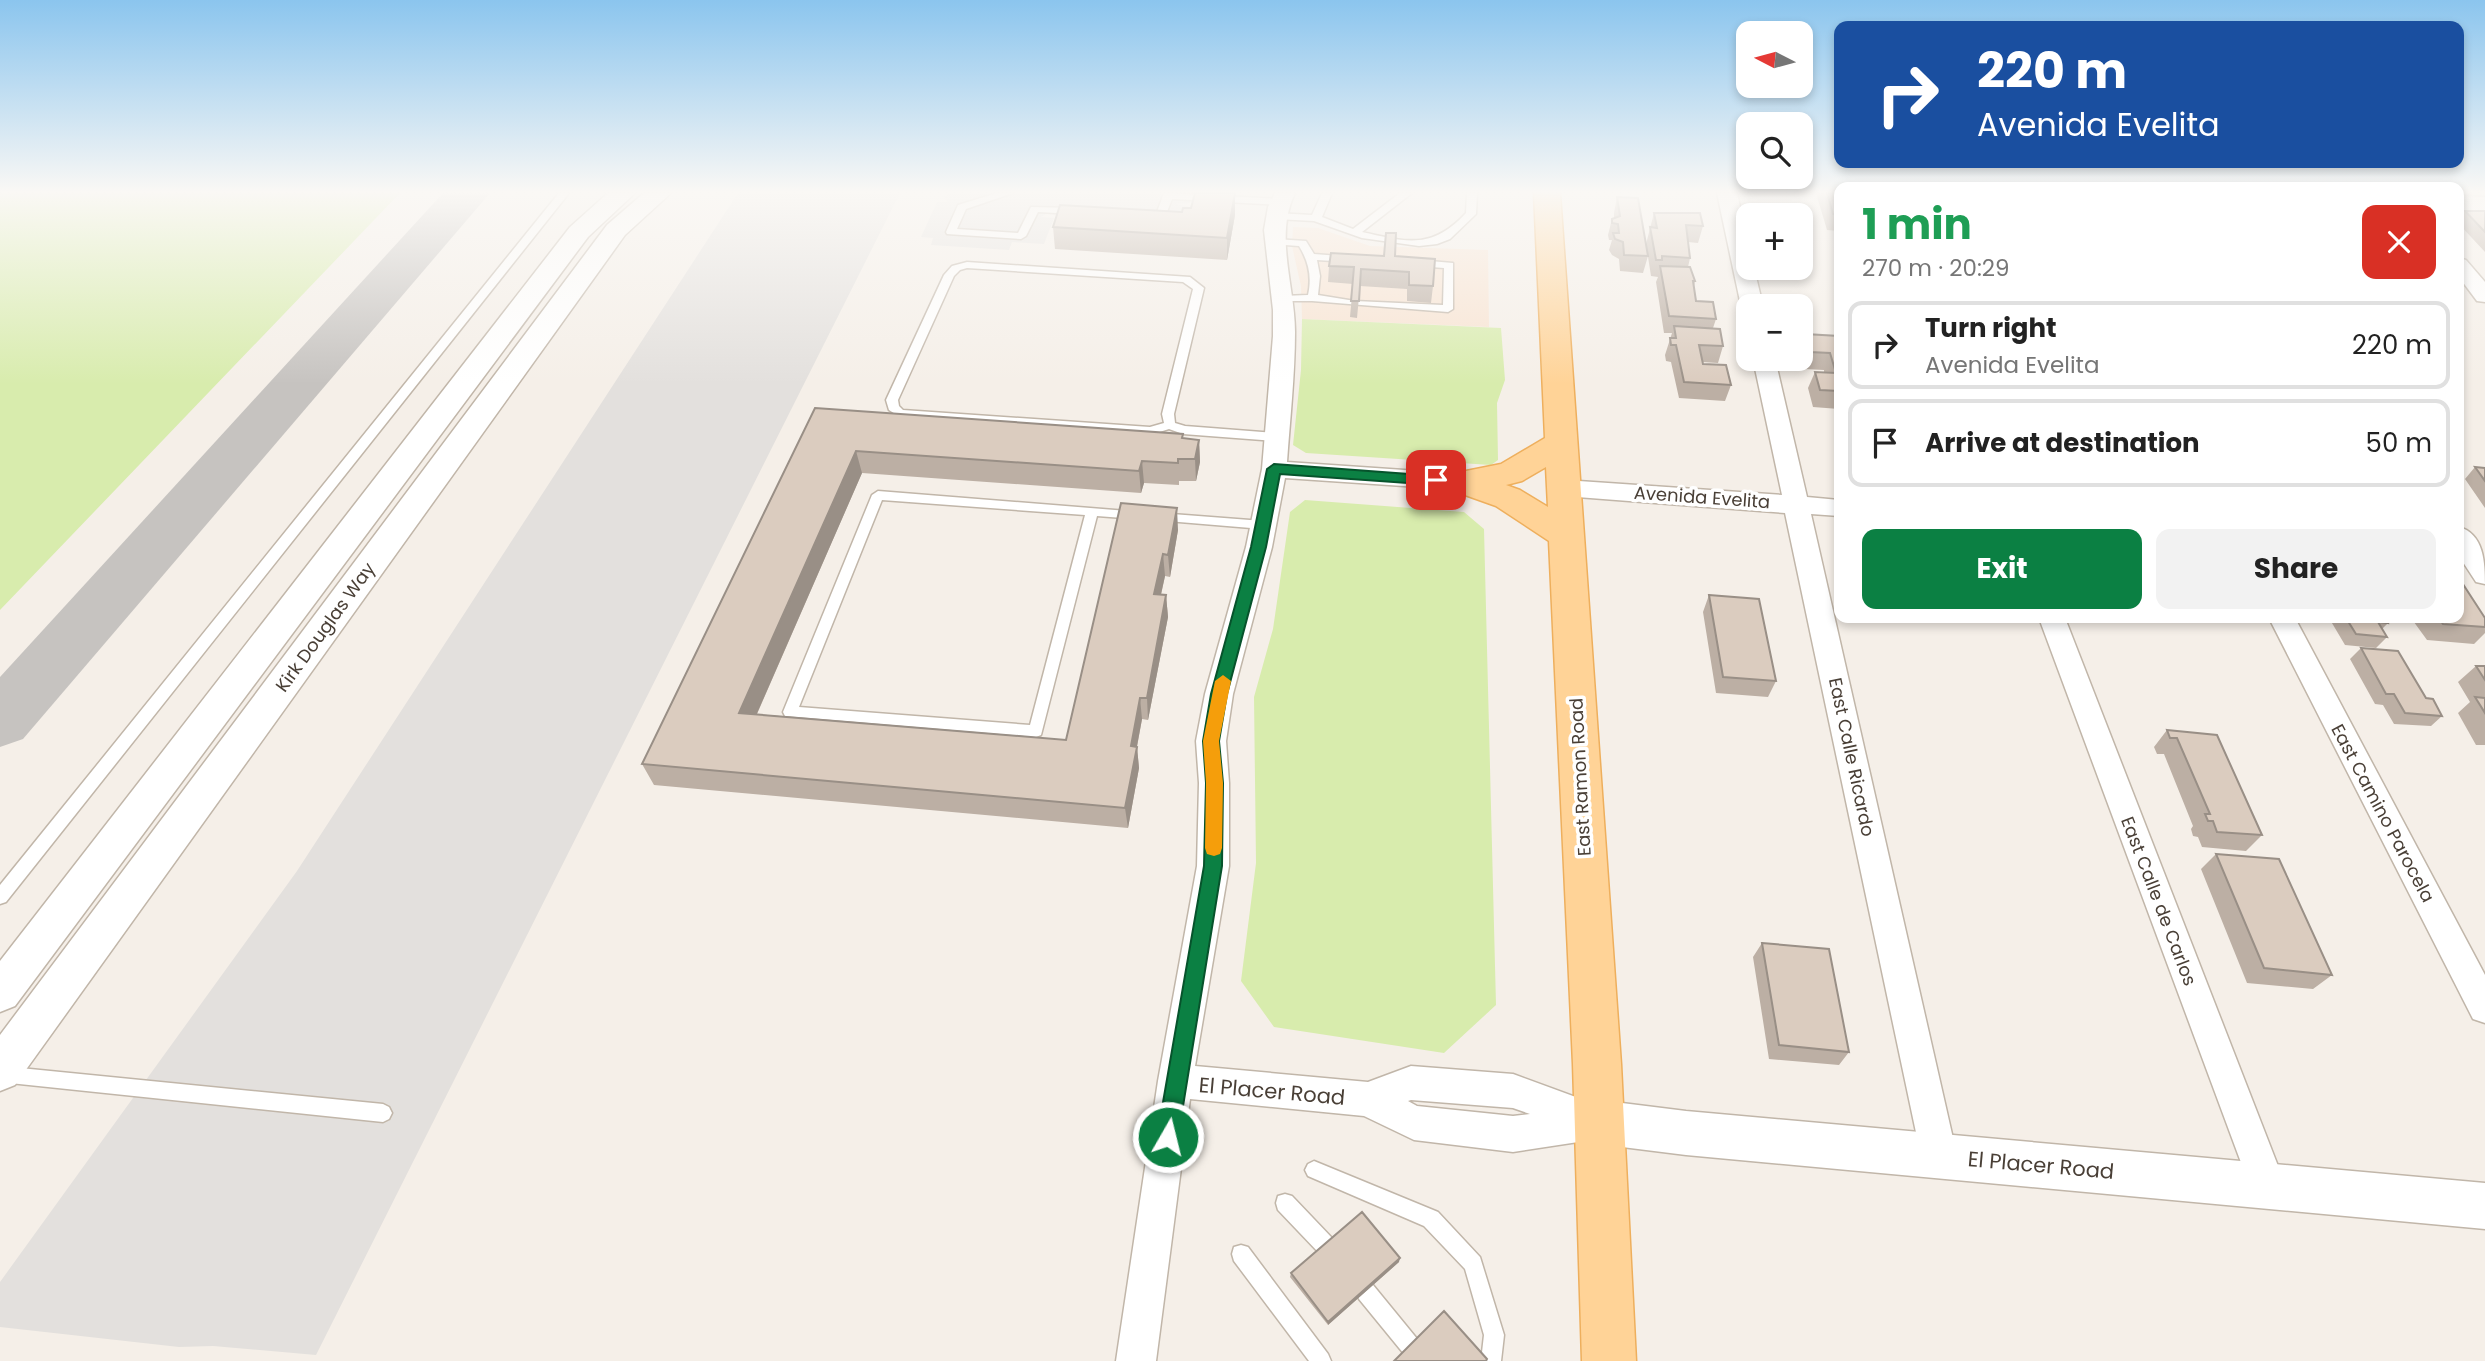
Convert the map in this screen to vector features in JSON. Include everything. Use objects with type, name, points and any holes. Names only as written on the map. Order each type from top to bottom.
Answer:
[{"type":"main road","name":"East Ramon Road","points":[[1551,257],[1609,1361]]},
{"type":"main road","points":[[1463,482],[1510,473],[1561,443]]},
{"type":"main road","points":[[1463,482],[1508,498],[1566,535]]},
{"type":"street","name":"Kirk Douglas Way","points":[[0,1072],[420,468],[562,257]]},
{"type":"street","name":"Kirk Douglas Way","points":[[0,993],[420,468],[593,257]]},
{"type":"street","points":[[1136,1361],[1175,1082],[1213,866],[1214,783],[1211,741],[1219,694],[1263,525],[1274,469],[1284,336],[1281,257]]},
{"type":"street","points":[[1741,257],[1749,294]]},
{"type":"street","points":[[2464,270],[2485,296]]},
{"type":"street","name":"East Calle Ricardo","points":[[1767,371],[1939,1156]]},
{"type":"street","points":[[1274,469],[1463,482]]},
{"type":"street","name":"Avenida Evelita","points":[[1564,488],[1834,508]]},
{"type":"street","points":[[2468,546],[2485,575]]},
{"type":"street","name":"East Calle de Carlos","points":[[2054,623],[2267,1184]]},
{"type":"street","name":"East Camino Parocela","points":[[2285,623],[2485,1008]]},
{"type":"street","name":"El Placer Road","points":[[1175,1082],[1368,1099],[1414,1123],[1513,1134],[1598,1122],[1686,1133],[2485,1206]]},
{"type":"lane","points":[[0,897],[513,257]]},
{"type":"lane","points":[[1312,298],[1316,286],[1312,257],[1360,260]]},
{"type":"lane","points":[[1282,299],[1312,298],[1448,309],[1449,265],[1408,262]]},
{"type":"lane","points":[[1170,425],[1168,414],[1199,288],[1186,279],[967,265],[957,268],[949,275],[892,400],[893,407],[900,413],[1150,431],[1170,425],[1183,430],[1276,438]]},
{"type":"lane","points":[[1092,511],[1036,731],[790,712],[878,495],[1092,511],[1263,525]]},
{"type":"lane","points":[[0,1072],[383,1113]]},
{"type":"lane","points":[[1314,1170],[1431,1219],[1473,1265],[1493,1335],[1491,1361]]},
{"type":"lane","points":[[1285,1203],[1326,1246]]},
{"type":"lane","points":[[1241,1254],[1321,1361]]},
{"type":"lane","points":[[1366,1292],[1411,1346]]},
{"type":"shaded area","points":[[697,257],[868,257],[316,1355],[213,1346],[179,1347],[0,1327],[0,1282],[297,871]]},
{"type":"shaded area","points":[[1294,257],[1488,257],[1489,327],[1302,319],[1301,286]]},
{"type":"green space","points":[[0,257],[339,257],[0,610]]},
{"type":"green space","points":[[1302,319],[1501,328],[1505,380],[1497,403],[1498,460],[1491,465],[1306,453],[1293,445],[1301,370]]},
{"type":"green space","points":[[1305,500],[1464,512],[1484,529],[1496,1005],[1444,1053],[1274,1027],[1241,981],[1256,863],[1254,697],[1273,629],[1290,512]]},
{"type":"building","points":[[1330,257],[1435,259],[1433,286],[1409,285],[1409,272],[1361,269],[1359,301],[1351,301],[1354,267],[1329,266]]},
{"type":"building","points":[[1660,266],[1690,267],[1695,281],[1696,301],[1713,302],[1716,319],[1669,316]]},
{"type":"building","points":[[1674,326],[1720,329],[1723,346],[1699,345],[1703,364],[1726,365],[1731,385],[1684,382],[1676,345],[1671,345],[1670,338],[1676,338]]},
{"type":"building","points":[[1813,334],[1834,336],[1834,366],[1830,353],[1813,352]]},
{"type":"building","points":[[1815,372],[1834,373],[1834,391],[1820,390]]},
{"type":"building","points":[[815,408],[1183,434],[1182,438],[1199,440],[1195,459],[1178,459],[1178,463],[1142,461],[1139,471],[856,451],[739,713],[1066,740],[1121,503],[1177,508],[1168,555],[1163,554],[1154,594],[1166,595],[1147,698],[1140,698],[1131,746],[1137,747],[1125,808],[642,764]]},
{"type":"building","points":[[2475,467],[2485,468],[2485,481]]},
{"type":"building","points":[[2464,586],[2485,618],[2485,627],[2443,624],[2464,623]]},
{"type":"building","points":[[1709,595],[1759,599],[1776,681],[1723,677]]},
{"type":"building","points":[[2349,623],[2379,623],[2387,637],[2356,634]]},
{"type":"building","points":[[2361,648],[2398,651],[2426,698],[2433,699],[2442,716],[2405,713],[2394,694],[2386,694]]},
{"type":"building","points":[[2476,666],[2485,666],[2485,680]]},
{"type":"building","points":[[2475,697],[2485,698],[2485,713]]},
{"type":"building","points":[[2167,730],[2217,735],[2262,835],[2217,832],[2213,821],[2208,821],[2205,814],[2210,814],[2177,738],[2170,738]]},
{"type":"building","points":[[2216,854],[2279,859],[2332,975],[2264,968]]},
{"type":"building","points":[[1762,943],[1829,949],[1849,1052],[1779,1045]]},
{"type":"building","points":[[1362,1212],[1400,1258],[1328,1322],[1291,1273]]},
{"type":"building","points":[[1444,1311],[1486,1361],[1394,1361]]},
{"type":"taxiway","points":[[0,721],[412,257]]},
{"type":"slow traffic","points":[[1214,848],[1211,741],[1223,681]]},
{"type":"route","points":[[1168,1137],[1175,1082],[1213,866],[1214,783],[1211,741],[1219,694],[1259,547],[1274,469],[1436,480]]}]
